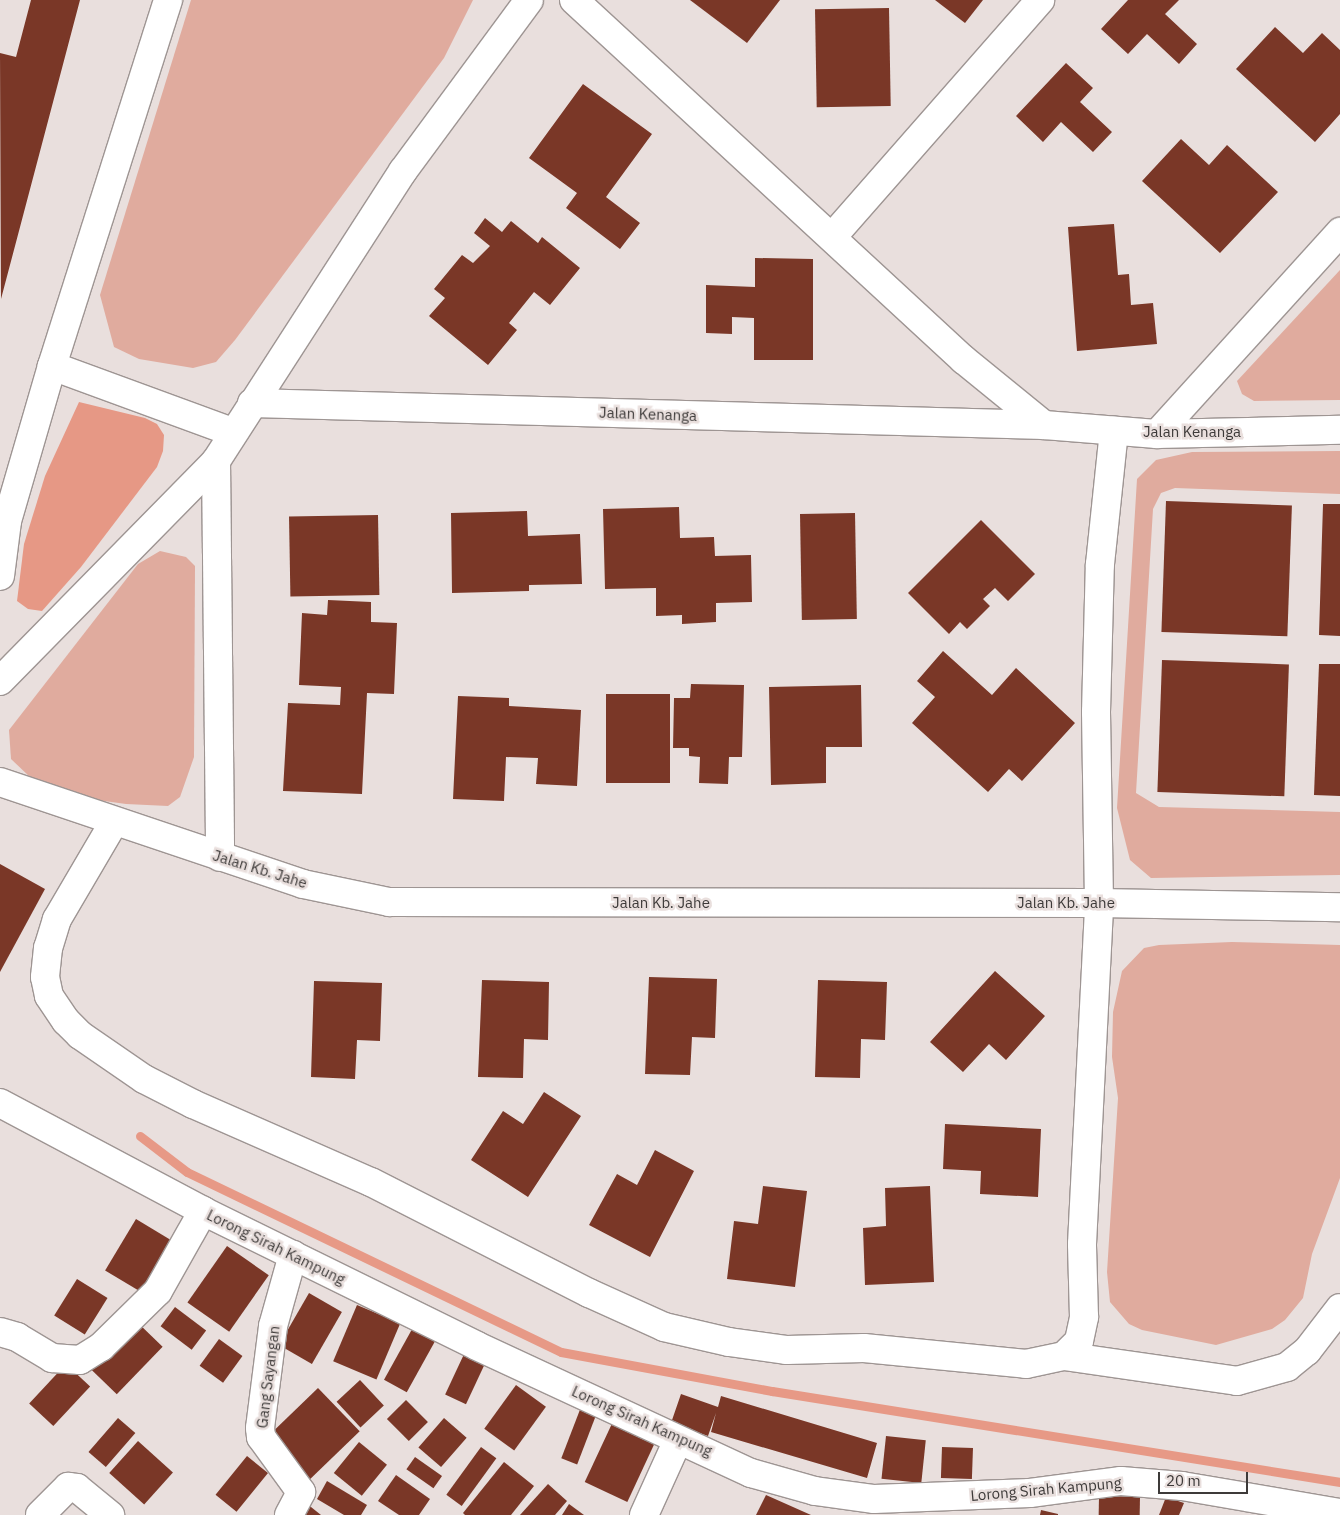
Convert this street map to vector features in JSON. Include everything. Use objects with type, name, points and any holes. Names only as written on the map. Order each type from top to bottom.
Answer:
[{"type":"street","points":[[0,576],[7,521],[52,366],[168,0]]},
{"type":"street","points":[[0,681],[216,461],[232,432],[403,171],[529,0]]},
{"type":"street","points":[[574,0],[833,236],[964,360],[1044,425]]},
{"type":"street","points":[[833,236],[1040,0]]},
{"type":"street","points":[[1157,434],[1340,232]]},
{"type":"street","points":[[52,366],[232,432]]},
{"type":"street","name":"Jalan Kenanga","points":[[252,403],[1044,425],[1157,434],[1340,430]]},
{"type":"street","points":[[1064,1356],[1079,1341],[1084,1317],[1082,1244],[1099,903],[1096,712],[1100,564],[1114,431]]},
{"type":"street","points":[[216,461],[220,857]]},
{"type":"street","name":"Jalan Kb. Jahe","points":[[0,782],[114,822],[303,884],[389,902],[1099,903],[1340,907]]},
{"type":"street","points":[[114,822],[57,919],[48,948],[45,977],[49,996],[66,1021],[80,1035],[144,1078],[193,1104],[371,1182],[588,1293],[664,1327],[729,1342],[787,1350],[864,1348],[1026,1364],[1064,1356],[1237,1381],[1287,1367],[1307,1351],[1340,1308]]},
{"type":"street","name":"Lorong Sirah Kampung","points":[[0,1103],[204,1211],[293,1255],[678,1440],[716,1454],[751,1473],[815,1490],[874,1499],[953,1506],[1030,1493],[1120,1482],[1191,1488],[1340,1513]]},
{"type":"street","points":[[0,1332],[17,1337],[52,1358],[80,1360],[101,1347],[158,1292],[204,1211]]},
{"type":"street","name":"Gang Sayangan","points":[[289,1515],[301,1492],[261,1437],[260,1428],[274,1326],[293,1255]]},
{"type":"street","points":[[644,1515],[678,1440]]},
{"type":"street","points":[[40,1515],[68,1488],[77,1488],[110,1515]]},
{"type":"shaded area","points":[[191,0],[473,0],[444,58],[235,340],[216,362],[193,368],[139,359],[114,347],[100,295]]},
{"type":"shaded area","points":[[1340,270],[1340,400],[1254,401],[1242,394],[1237,381]]},
{"type":"shaded area","points":[[79,402],[145,418],[157,424],[164,435],[163,451],[157,467],[81,567],[42,611],[28,609],[17,601],[24,544],[45,476]]},
{"type":"shaded area","points":[[1340,451],[1340,494],[1175,488],[1161,493],[1153,509],[1136,793],[1159,807],[1340,812],[1340,875],[1151,878],[1130,860],[1117,808],[1137,479],[1156,460],[1192,452]]},
{"type":"shaded area","points":[[160,551],[186,557],[195,566],[194,757],[180,797],[168,806],[126,804],[97,800],[31,778],[11,759],[9,730],[138,564]]},
{"type":"shaded area","points":[[1232,942],[1340,945],[1340,1178],[1312,1254],[1303,1298],[1285,1320],[1272,1329],[1216,1345],[1142,1330],[1129,1324],[1110,1302],[1107,1272],[1118,1098],[1112,1057],[1113,1012],[1122,971],[1144,948],[1159,945]]},
{"type":"building","points":[[31,0],[80,0],[1,299],[0,53],[16,57]]},
{"type":"building","points":[[690,0],[780,0],[747,43]]},
{"type":"building","points":[[935,0],[983,0],[965,23]]},
{"type":"building","points":[[1128,0],[1179,0],[1165,14],[1197,44],[1179,64],[1147,34],[1128,54],[1101,29]]},
{"type":"building","points":[[889,8],[891,106],[817,107],[815,9]]},
{"type":"building","points":[[1275,27],[1303,53],[1322,33],[1340,50],[1340,114],[1315,142],[1236,69]]},
{"type":"building","points":[[1066,63],[1093,88],[1080,102],[1112,132],[1093,152],[1061,122],[1043,142],[1016,116]]},
{"type":"building","points":[[583,84],[652,134],[606,197],[640,223],[620,249],[566,208],[577,193],[529,158]]},
{"type":"building","points":[[1181,139],[1209,165],[1227,145],[1278,192],[1220,253],[1142,181]]},
{"type":"building","points":[[485,218],[502,232],[511,221],[538,243],[542,237],[580,268],[550,305],[534,292],[509,323],[517,330],[488,365],[429,316],[445,298],[434,289],[462,255],[473,263],[490,246],[474,233]]},
{"type":"building","points":[[1114,224],[1118,275],[1129,274],[1131,305],[1153,303],[1157,344],[1077,351],[1068,227]]},
{"type":"building","points":[[755,258],[813,259],[813,360],[754,360],[754,318],[732,317],[732,334],[706,333],[706,285],[755,287]]},
{"type":"building","points":[[1166,501],[1292,505],[1287,636],[1161,632]]},
{"type":"building","points":[[1323,504],[1340,504],[1340,636],[1319,635]]},
{"type":"building","points":[[679,507],[680,538],[714,537],[715,556],[751,555],[752,602],[716,603],[716,622],[682,624],[682,615],[656,616],[656,588],[605,589],[603,509]]},
{"type":"building","points":[[527,511],[528,536],[580,534],[582,584],[529,585],[529,591],[452,593],[451,513]]},
{"type":"building","points":[[855,513],[857,619],[802,620],[800,514]]},
{"type":"building","points":[[378,515],[379,595],[290,597],[289,517]]},
{"type":"building","points":[[981,520],[1035,574],[1008,601],[995,588],[983,599],[990,606],[967,629],[960,622],[949,634],[908,593]]},
{"type":"building","points":[[328,600],[371,602],[371,622],[397,623],[394,694],[367,693],[362,794],[283,791],[288,703],[340,705],[341,687],[299,685],[302,613],[327,615]]},
{"type":"building","points":[[943,651],[992,695],[1016,668],[1075,723],[1022,781],[1009,769],[988,792],[912,723],[935,697],[917,681]]},
{"type":"building","points":[[1162,660],[1289,664],[1284,796],[1157,792]]},
{"type":"building","points":[[1319,664],[1340,664],[1340,796],[1314,795]]},
{"type":"building","points":[[691,684],[744,685],[742,757],[729,757],[728,784],[699,783],[700,757],[689,756],[689,748],[673,748],[674,698],[690,698]]},
{"type":"building","points":[[861,685],[862,747],[826,747],[826,783],[771,785],[769,687]]},
{"type":"building","points":[[606,694],[670,694],[670,783],[606,783]]},
{"type":"building","points":[[458,696],[509,698],[509,706],[581,710],[577,786],[536,784],[538,758],[506,757],[504,801],[453,799]]},
{"type":"building","points":[[0,864],[45,889],[0,972]]},
{"type":"building","points":[[995,971],[1045,1016],[1006,1060],[989,1044],[963,1072],[930,1042]]},
{"type":"building","points":[[649,977],[717,979],[715,1038],[692,1037],[690,1075],[645,1074]]},
{"type":"building","points":[[482,980],[549,982],[548,1040],[524,1039],[523,1078],[478,1077]]},
{"type":"building","points":[[818,980],[887,982],[885,1040],[861,1039],[860,1078],[815,1077]]},
{"type":"building","points":[[314,981],[382,983],[380,1041],[357,1040],[355,1079],[311,1077]]},
{"type":"building","points":[[544,1092],[581,1116],[528,1197],[471,1160],[503,1111],[523,1124]]},
{"type":"building","points":[[945,1124],[1041,1129],[1038,1197],[980,1194],[981,1171],[943,1169]]},
{"type":"building","points":[[655,1150],[694,1171],[650,1257],[589,1225],[617,1174],[637,1185]]},
{"type":"building","points":[[763,1186],[807,1191],[795,1287],[727,1279],[734,1221],[758,1224]]},
{"type":"building","points":[[930,1186],[934,1282],[865,1285],[863,1228],[886,1226],[885,1188]]},
{"type":"building","points":[[136,1219],[172,1241],[141,1292],[105,1270]]},
{"type":"building","points":[[227,1246],[269,1275],[229,1332],[187,1303]]},
{"type":"building","points":[[77,1279],[108,1298],[85,1335],[54,1315]]},
{"type":"building","points":[[309,1293],[342,1312],[312,1364],[279,1345]]},
{"type":"building","points":[[357,1305],[400,1323],[376,1380],[333,1361]]},
{"type":"building","points":[[175,1307],[206,1330],[192,1350],[161,1326]]},
{"type":"building","points":[[136,1321],[163,1347],[117,1394],[90,1368]]},
{"type":"building","points":[[416,1322],[439,1335],[407,1392],[384,1380]]},
{"type":"building","points":[[219,1339],[242,1356],[223,1383],[200,1366]]},
{"type":"building","points":[[465,1352],[486,1362],[466,1404],[445,1395]]},
{"type":"building","points":[[66,1364],[90,1387],[53,1426],[29,1403]]},
{"type":"building","points":[[360,1380],[384,1406],[360,1427],[337,1402]]},
{"type":"building","points":[[516,1385],[546,1407],[514,1450],[484,1429]]},
{"type":"building","points":[[318,1388],[360,1431],[308,1481],[266,1438]]},
{"type":"building","points":[[681,1394],[718,1407],[721,1396],[877,1443],[867,1478],[711,1432],[716,1413],[708,1436],[671,1423]]},
{"type":"building","points":[[406,1400],[428,1422],[409,1441],[387,1419]]},
{"type":"building","points":[[581,1407],[597,1413],[577,1464],[561,1458]]},
{"type":"building","points":[[616,1415],[659,1435],[627,1502],[585,1482]]},
{"type":"building","points":[[118,1418],[135,1433],[106,1467],[88,1452]]},
{"type":"building","points":[[444,1418],[467,1438],[441,1467],[418,1447]]},
{"type":"building","points":[[886,1436],[926,1440],[921,1483],[882,1479]]},
{"type":"building","points":[[138,1441],[173,1472],[144,1504],[109,1473]]},
{"type":"building","points":[[359,1442],[387,1465],[362,1496],[334,1473]]},
{"type":"building","points":[[481,1447],[496,1458],[462,1506],[446,1495]]},
{"type":"building","points":[[942,1447],[973,1448],[972,1479],[941,1478]]},
{"type":"building","points":[[247,1456],[268,1473],[237,1512],[216,1495]]},
{"type":"building","points":[[415,1457],[442,1476],[433,1488],[406,1469]]},
{"type":"building","points":[[504,1462],[534,1486],[511,1515],[465,1515],[463,1513]]},
{"type":"building","points":[[396,1475],[430,1499],[419,1515],[399,1515],[378,1501]]},
{"type":"building","points":[[327,1481],[367,1505],[361,1515],[344,1515],[317,1499]]},
{"type":"building","points":[[548,1484],[567,1501],[555,1515],[520,1515]]},
{"type":"building","points":[[766,1495],[811,1515],[756,1515]]},
{"type":"building","points":[[1099,1496],[1140,1497],[1140,1515],[1099,1515]]},
{"type":"building","points":[[1166,1497],[1184,1503],[1179,1515],[1159,1515]]},
{"type":"building","points":[[306,1503],[321,1515],[297,1515]]},
{"type":"building","points":[[569,1504],[584,1515],[562,1515]]},
{"type":"building","points":[[1041,1510],[1058,1514],[1058,1515],[1040,1515]]},
{"type":"waterway","points":[[140,1136],[187,1172],[561,1352],[772,1391],[1340,1482]]}]
